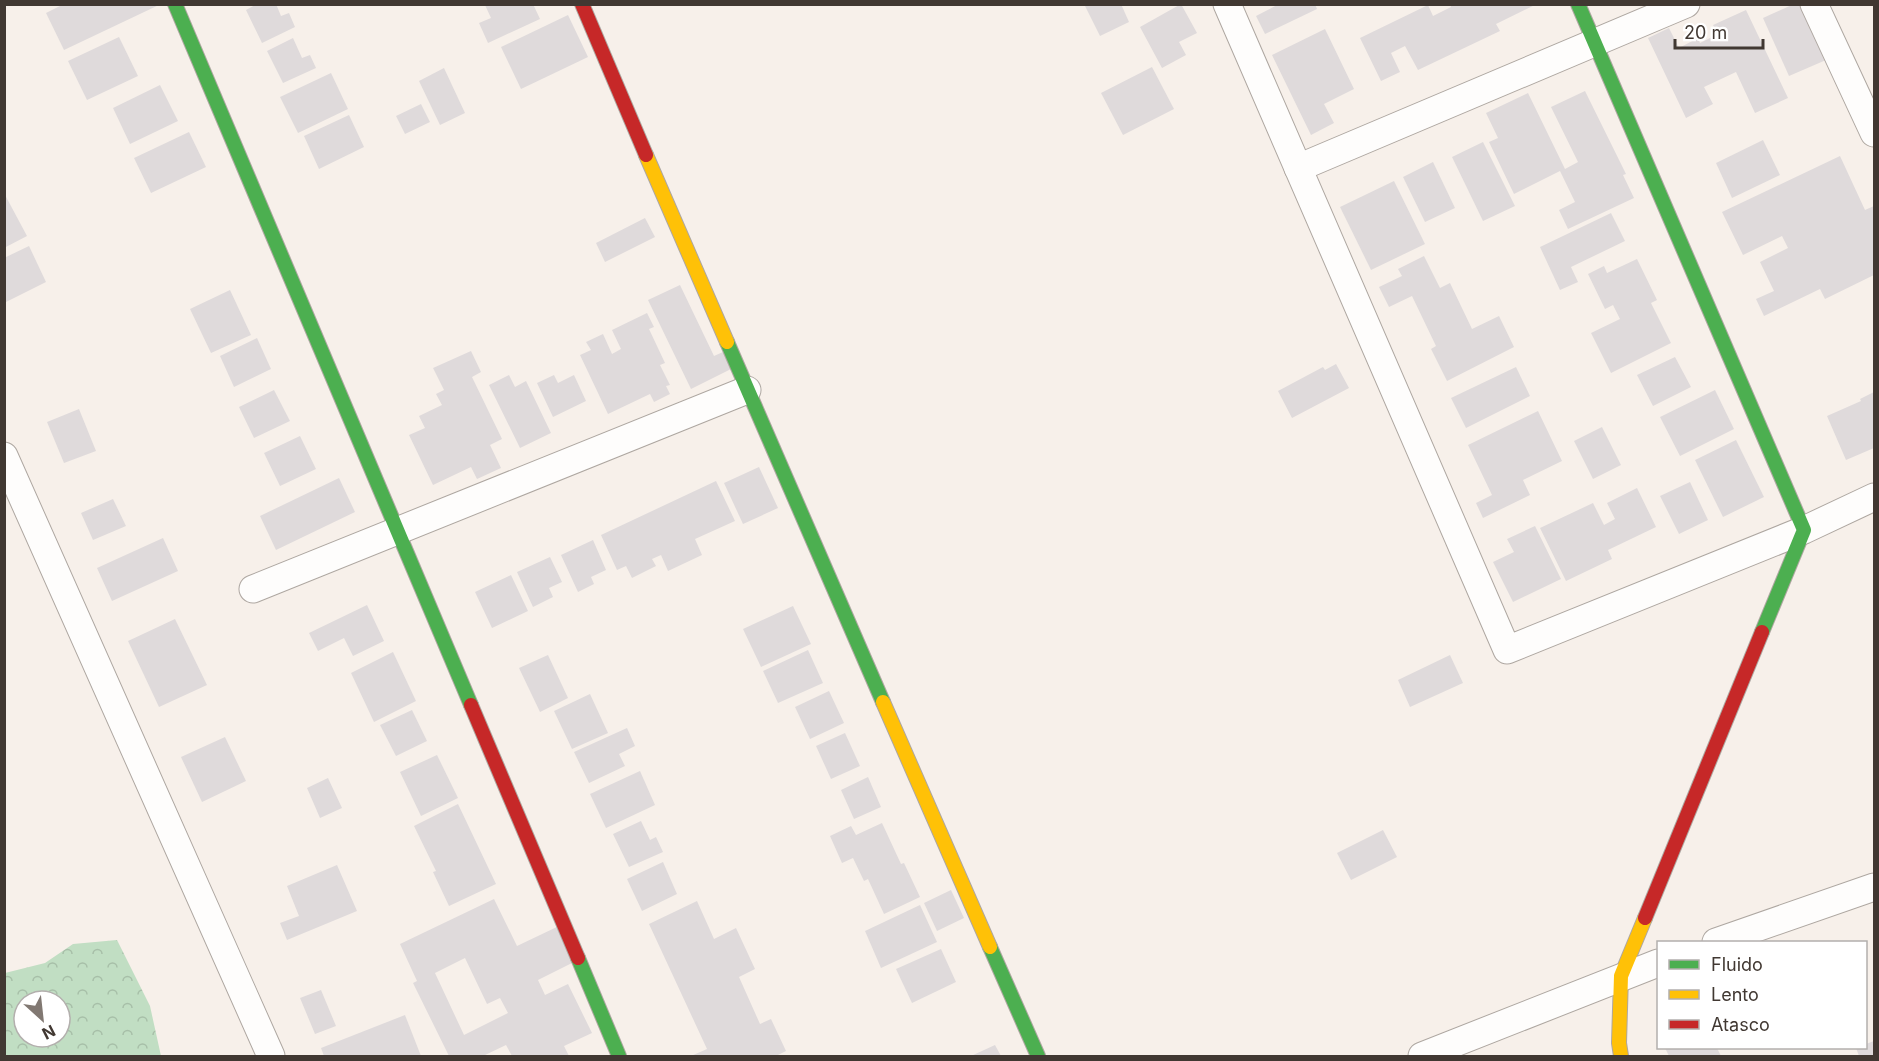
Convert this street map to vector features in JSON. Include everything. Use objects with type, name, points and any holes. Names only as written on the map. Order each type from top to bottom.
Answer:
[{"type":"street","points":[[175,4],[619,1056]]},
{"type":"street","points":[[582,4],[747,390],[1038,1056]]},
{"type":"street","points":[[1227,4],[1507,650],[1804,530],[1875,497]]},
{"type":"street","points":[[1578,4],[1804,530],[1621,976],[1619,1043],[1621,1056]]},
{"type":"street","points":[[1298,168],[1686,4]]},
{"type":"street","points":[[1814,4],[1875,133]]},
{"type":"street","points":[[253,589],[747,390]]},
{"type":"street","points":[[4,456],[272,1056]]},
{"type":"street","points":[[1719,941],[1875,887]]},
{"type":"street","points":[[1422,1056],[1657,964]]},
{"type":"green space","points":[[117,940],[150,1006],[161,1056],[5,1056],[5,973],[45,963],[73,944]]},
{"type":"building","points":[[64,4],[161,4],[64,50],[46,13]]},
{"type":"building","points":[[257,4],[276,4],[281,16],[289,13],[295,27],[262,43],[246,10]]},
{"type":"building","points":[[533,4],[540,19],[488,43],[479,23],[491,18],[485,5]]},
{"type":"building","points":[[1088,4],[1121,4],[1129,22],[1100,36],[1085,6]]},
{"type":"building","points":[[1181,4],[1197,33],[1179,42],[1186,55],[1162,68],[1140,27]]},
{"type":"building","points":[[1279,4],[1315,4],[1317,9],[1265,34],[1256,16]]},
{"type":"building","points":[[1450,4],[1537,4],[1496,24],[1500,31],[1418,70],[1405,46],[1391,53],[1400,72],[1381,81],[1360,38],[1428,5],[1433,16],[1451,7]]},
{"type":"building","points":[[1794,4],[1800,4],[1826,60],[1789,76],[1763,18]]},
{"type":"building","points":[[1746,10],[1788,98],[1755,113],[1736,72],[1704,87],[1713,104],[1686,118],[1648,38],[1669,28],[1679,48],[1698,38],[1700,43],[1718,34],[1713,25]]},
{"type":"building","points":[[568,15],[588,57],[521,89],[501,47]]},
{"type":"building","points":[[1325,29],[1354,89],[1324,104],[1334,123],[1311,135],[1272,55]]},
{"type":"building","points":[[119,37],[138,76],[87,100],[68,61]]},
{"type":"building","points":[[293,38],[302,58],[310,55],[316,68],[283,83],[267,51]]},
{"type":"building","points":[[1152,67],[1174,109],[1123,135],[1101,93]]},
{"type":"building","points":[[444,68],[465,113],[440,125],[419,81]]},
{"type":"building","points":[[331,73],[348,109],[298,133],[280,97]]},
{"type":"building","points":[[160,85],[178,121],[130,144],[113,108]]},
{"type":"building","points":[[1585,91],[1626,174],[1623,175],[1634,198],[1568,229],[1559,210],[1575,202],[1560,171],[1514,194],[1489,142],[1498,138],[1486,113],[1528,93],[1565,169],[1578,162],[1551,107]]},
{"type":"building","points":[[421,104],[430,122],[405,134],[396,116]]},
{"type":"building","points":[[349,115],[364,147],[319,169],[304,136]]},
{"type":"building","points":[[189,132],[206,167],[151,193],[134,158]]},
{"type":"building","points":[[1763,140],[1780,175],[1732,198],[1716,163]]},
{"type":"building","points":[[1483,142],[1515,206],[1483,221],[1452,157]]},
{"type":"building","points":[[1840,156],[1865,210],[1874,206],[1874,275],[1825,299],[1820,289],[1764,316],[1756,299],[1774,291],[1760,262],[1788,248],[1782,236],[1743,255],[1722,212]]},
{"type":"building","points":[[1433,162],[1455,208],[1425,222],[1403,177]]},
{"type":"building","points":[[1394,181],[1425,244],[1371,270],[1340,207]]},
{"type":"building","points":[[4,193],[27,236],[4,248]]},
{"type":"building","points":[[1611,213],[1625,241],[1571,267],[1578,282],[1560,290],[1540,247]]},
{"type":"building","points":[[645,218],[655,237],[605,262],[596,243]]},
{"type":"building","points":[[29,246],[46,282],[4,303],[4,258]]},
{"type":"building","points":[[1424,256],[1440,288],[1450,283],[1472,329],[1499,316],[1514,347],[1447,381],[1431,349],[1436,346],[1412,296],[1389,307],[1379,287],[1402,276],[1398,269]]},
{"type":"building","points":[[1637,259],[1657,300],[1651,303],[1671,343],[1611,373],[1591,333],[1620,319],[1613,305],[1605,309],[1588,274],[1604,266],[1607,273]]},
{"type":"building","points":[[680,285],[714,356],[723,352],[731,369],[691,389],[648,300]]},
{"type":"building","points":[[230,290],[251,335],[211,353],[190,309]]},
{"type":"building","points":[[647,313],[654,327],[649,329],[665,363],[660,365],[670,385],[666,386],[670,394],[654,402],[650,394],[608,414],[580,355],[591,350],[586,342],[603,334],[612,354],[621,349],[612,330]]},
{"type":"building","points":[[257,338],[271,369],[234,387],[220,356]]},
{"type":"building","points":[[471,351],[481,372],[472,377],[502,439],[490,445],[501,468],[477,479],[471,467],[433,485],[409,435],[425,428],[419,416],[442,405],[436,394],[444,390],[433,368]]},
{"type":"building","points":[[1675,357],[1691,387],[1653,406],[1637,375]]},
{"type":"building","points":[[1336,364],[1349,388],[1292,418],[1278,391],[1323,367],[1325,370]]},
{"type":"building","points":[[1516,367],[1530,396],[1466,428],[1451,398]]},
{"type":"building","points":[[509,375],[515,387],[526,381],[551,433],[520,448],[489,385]]},
{"type":"building","points":[[554,375],[558,383],[574,375],[586,401],[553,417],[537,383]]},
{"type":"building","points":[[274,390],[290,421],[254,438],[239,407]]},
{"type":"building","points":[[1715,390],[1734,429],[1680,456],[1660,417]]},
{"type":"building","points":[[1874,392],[1874,448],[1846,460],[1827,416],[1861,401],[1860,399]]},
{"type":"building","points":[[79,409],[96,451],[64,463],[47,422]]},
{"type":"building","points":[[1538,411],[1562,461],[1523,480],[1530,495],[1483,518],[1476,503],[1492,495],[1468,445]]},
{"type":"building","points":[[1602,427],[1621,465],[1593,479],[1574,441]]},
{"type":"building","points":[[300,436],[316,469],[280,486],[264,453]]},
{"type":"building","points":[[1736,440],[1764,497],[1723,517],[1695,460]]},
{"type":"building","points":[[759,467],[778,508],[743,524],[724,483]]},
{"type":"building","points":[[339,478],[355,512],[276,550],[260,516]]},
{"type":"building","points":[[716,481],[735,521],[695,539],[702,555],[668,571],[661,555],[652,559],[656,566],[632,578],[626,566],[617,570],[601,535]]},
{"type":"building","points":[[1690,482],[1708,520],[1679,534],[1660,496]]},
{"type":"building","points":[[1637,488],[1656,527],[1608,550],[1612,559],[1566,581],[1540,528],[1593,503],[1604,525],[1615,519],[1607,503]]},
{"type":"building","points":[[113,499],[126,526],[93,540],[81,513]]},
{"type":"building","points":[[1535,526],[1561,579],[1513,602],[1493,562],[1514,552],[1507,539]]},
{"type":"building","points":[[163,538],[178,571],[112,601],[97,568]]},
{"type":"building","points":[[593,540],[606,570],[591,577],[594,584],[578,592],[561,555]]},
{"type":"building","points":[[550,557],[562,582],[549,588],[553,597],[533,607],[517,572]]},
{"type":"building","points":[[511,575],[528,611],[492,628],[475,592]]},
{"type":"building","points":[[367,605],[384,641],[353,656],[344,638],[318,651],[309,633]]},
{"type":"building","points":[[793,606],[811,644],[761,667],[743,629]]},
{"type":"building","points":[[175,619],[207,685],[159,707],[128,641]]},
{"type":"building","points":[[808,650],[823,683],[778,703],[763,671]]},
{"type":"building","points":[[393,652],[416,701],[374,722],[351,673]]},
{"type":"building","points":[[548,655],[568,698],[540,712],[519,668]]},
{"type":"building","points":[[1450,655],[1463,683],[1410,707],[1398,680]]},
{"type":"building","points":[[829,691],[844,723],[810,739],[795,707]]},
{"type":"building","points":[[590,694],[608,733],[572,749],[554,711]]},
{"type":"building","points":[[412,710],[427,741],[396,756],[380,725]]},
{"type":"building","points":[[627,728],[635,746],[619,754],[625,766],[589,783],[574,752]]},
{"type":"building","points":[[845,733],[860,766],[831,779],[816,746]]},
{"type":"building","points":[[225,737],[246,781],[202,802],[181,757]]},
{"type":"building","points":[[437,755],[458,798],[421,816],[400,772]]},
{"type":"building","points":[[640,771],[655,805],[606,828],[590,794]]},
{"type":"building","points":[[868,777],[881,807],[854,819],[841,790]]},
{"type":"building","points":[[328,778],[342,808],[320,818],[307,788]]},
{"type":"building","points":[[458,804],[496,884],[449,906],[433,872],[436,871],[414,826]]},
{"type":"building","points":[[641,821],[650,840],[656,837],[663,852],[629,867],[613,834]]},
{"type":"building","points":[[882,823],[901,864],[904,863],[920,897],[884,914],[868,879],[864,881],[853,858],[842,863],[830,836],[851,826],[856,835]]},
{"type":"building","points":[[1383,830],[1397,857],[1351,880],[1337,853]]},
{"type":"building","points":[[663,862],[677,894],[642,911],[627,879]]},
{"type":"building","points":[[337,865],[357,911],[287,940],[280,923],[299,916],[287,886]]},
{"type":"building","points":[[951,890],[964,918],[937,931],[924,903]]},
{"type":"building","points":[[494,899],[517,946],[561,925],[578,960],[538,980],[545,995],[568,984],[592,1033],[564,1046],[569,1056],[512,1056],[506,1045],[483,1056],[449,1056],[413,983],[417,981],[400,944]],"holes":[[[465,958],[487,1004],[500,998],[508,1013],[464,1035],[435,973]]]},
{"type":"building","points":[[697,901],[714,939],[736,928],[755,969],[739,977],[760,1024],[771,1019],[786,1051],[776,1056],[691,1056],[707,1049],[649,924]]},
{"type":"building","points":[[920,905],[937,942],[881,968],[865,931]]},
{"type":"building","points":[[941,949],[956,982],[912,1003],[896,969]]},
{"type":"building","points":[[321,990],[336,1026],[315,1034],[300,998]]},
{"type":"building","points":[[405,1015],[421,1056],[324,1056],[321,1048]]},
{"type":"building","points":[[1874,1041],[1874,1056],[1859,1056],[1856,1049],[1867,1049],[1867,1044]]},
{"type":"building","points":[[995,1045],[1001,1056],[971,1056]]},
{"type":"building","points":[[1666,1049],[1718,1049],[1721,1056],[1669,1056]]},
{"type":"traffic: fast","points":[[175,4],[471,705]]},
{"type":"traffic: fast","points":[[1578,4],[1804,530],[1762,632]]},
{"type":"traffic: fast","points":[[727,342],[883,702]]},
{"type":"traffic: fast","points":[[990,947],[1038,1056]]},
{"type":"traffic: fast","points":[[578,958],[619,1056]]},
{"type":"traffic: slow","points":[[646,155],[727,342]]},
{"type":"traffic: slow","points":[[883,702],[990,947]]},
{"type":"traffic: slow","points":[[1621,1056],[1619,1043],[1621,976],[1645,918]]},
{"type":"traffic: jam","points":[[582,4],[646,155]]},
{"type":"traffic: jam","points":[[1645,918],[1762,632]]},
{"type":"traffic: jam","points":[[471,705],[578,958]]}]
